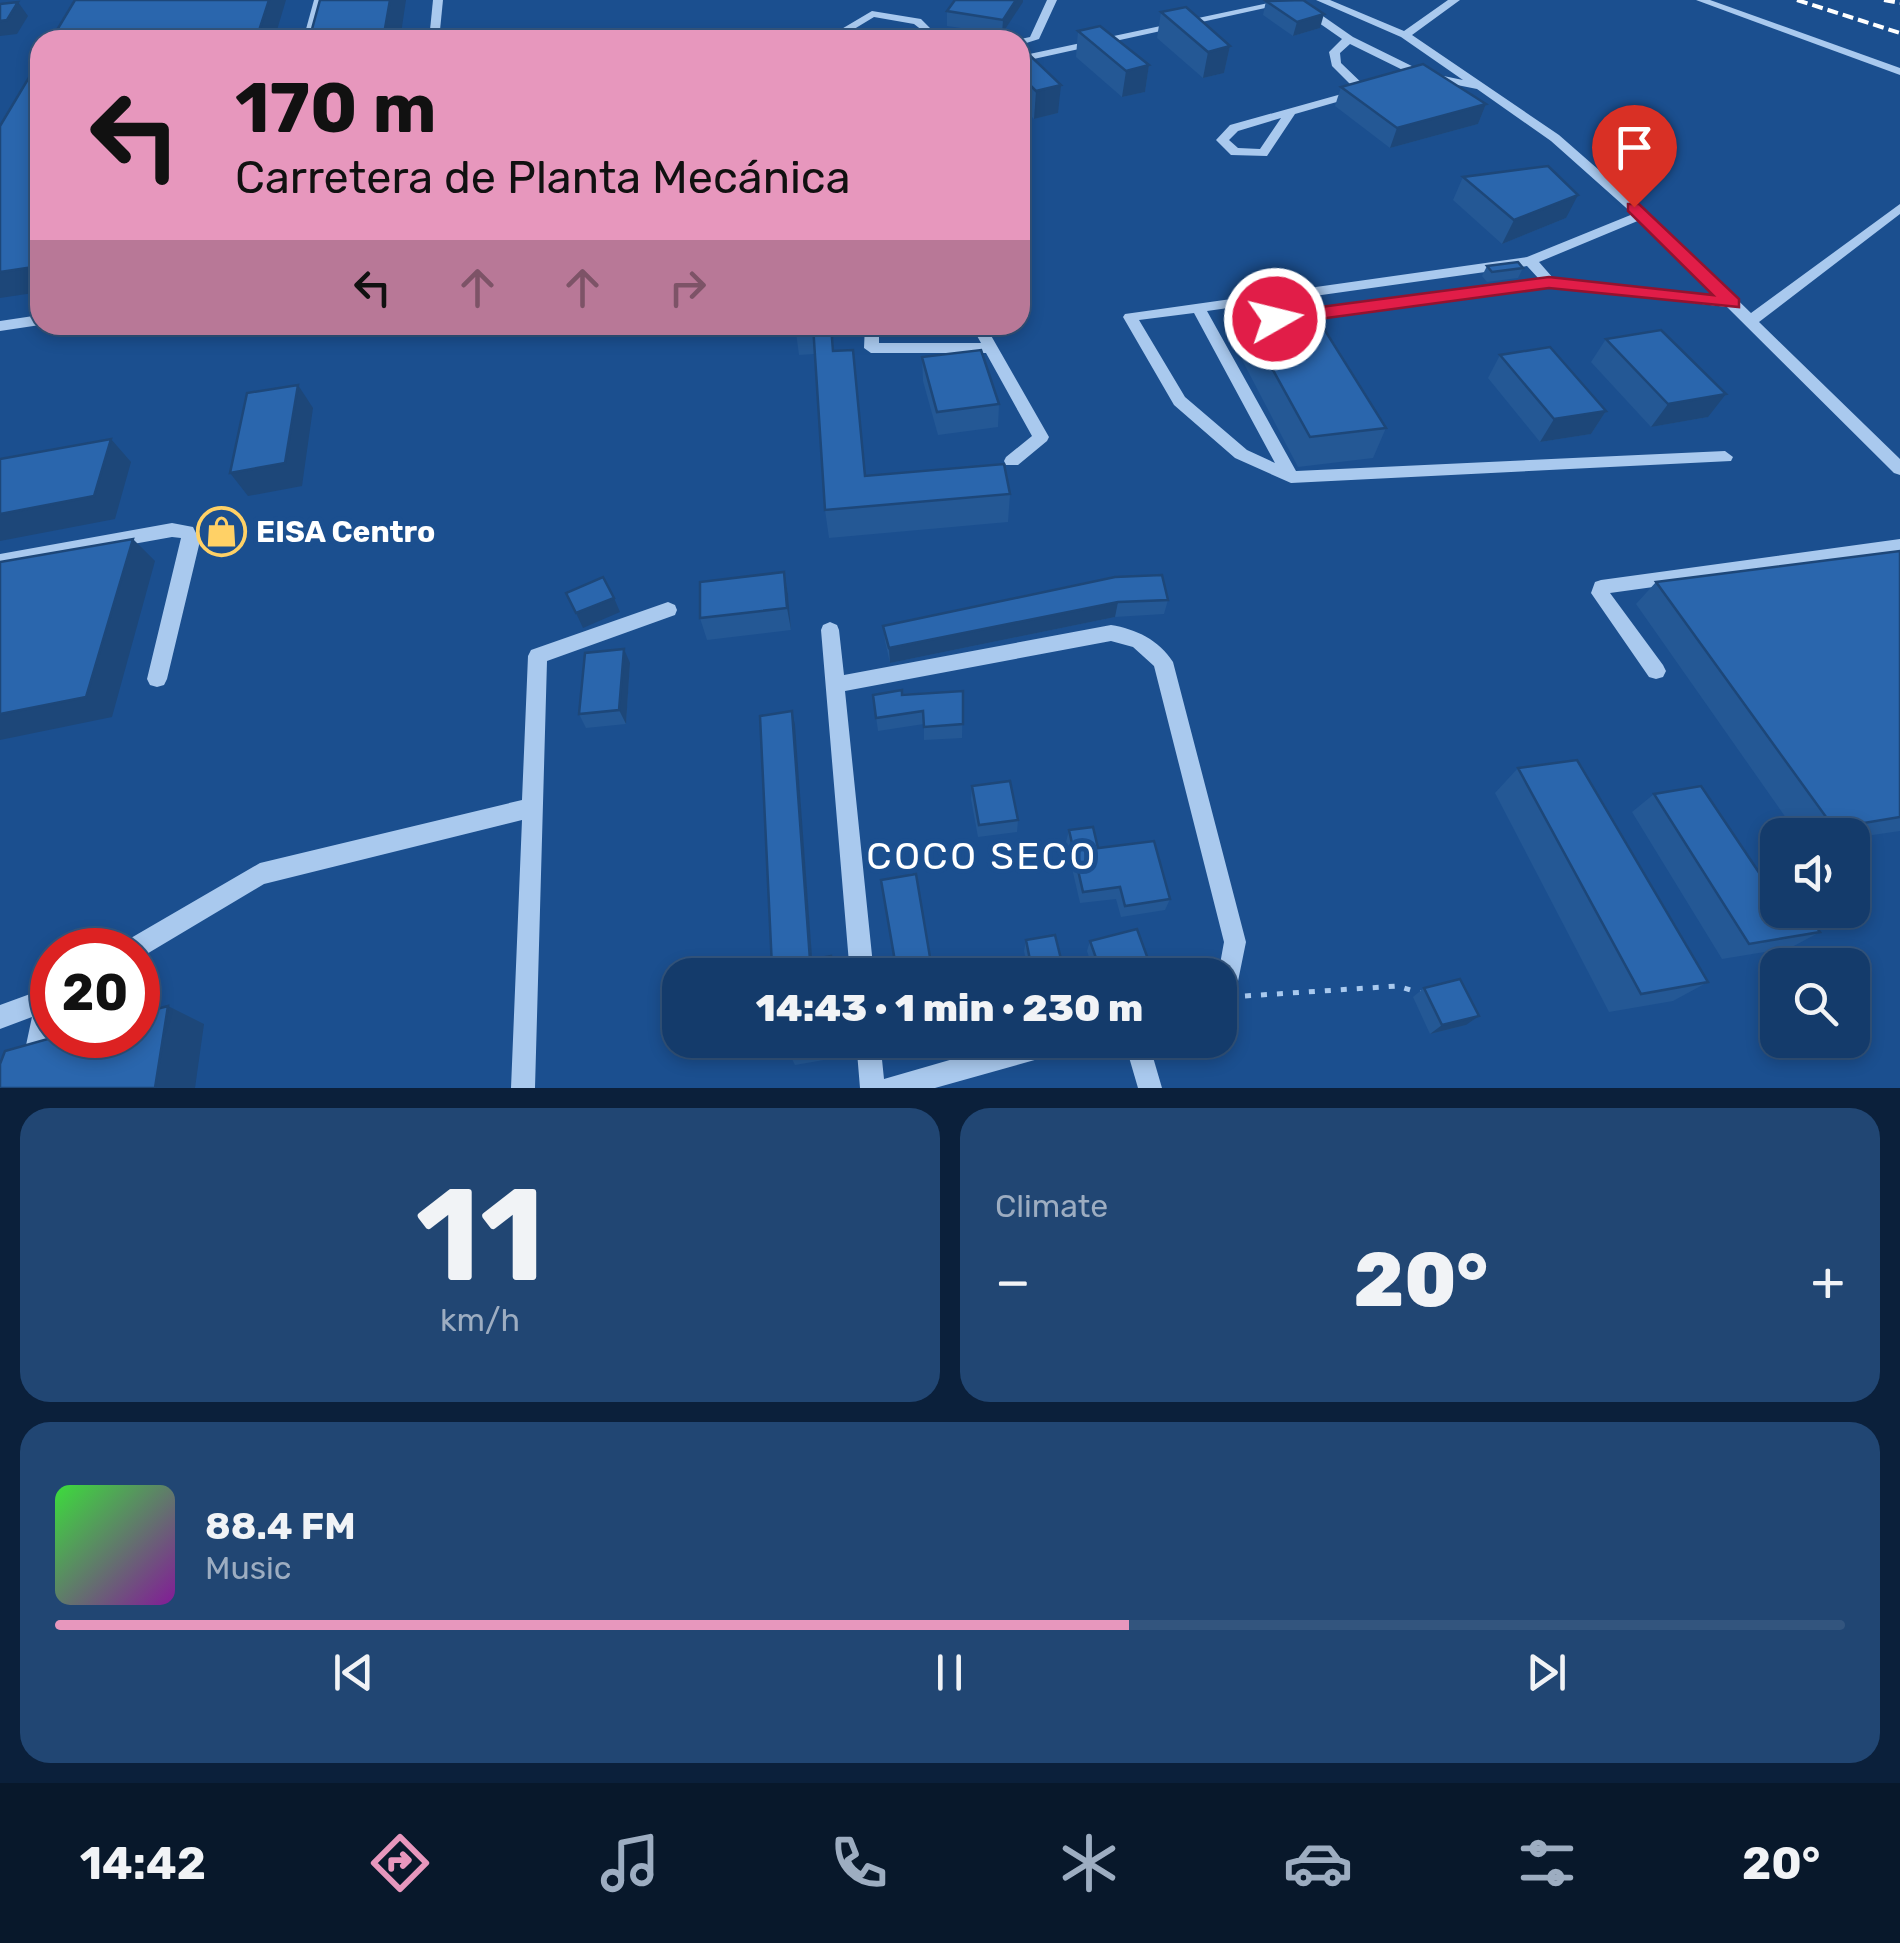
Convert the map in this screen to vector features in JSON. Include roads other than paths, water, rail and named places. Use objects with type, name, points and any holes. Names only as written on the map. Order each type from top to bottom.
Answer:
[{"type":"street","points":[[311,30],[319,0]]},
{"type":"street","points":[[435,30],[438,0]]},
{"type":"street","points":[[1030,41],[1034,40],[1052,0]]},
{"type":"street","points":[[1030,48],[1255,0]]},
{"type":"street","points":[[1030,58],[1296,0],[1350,40],[1422,75],[1488,88]]},
{"type":"street","points":[[1322,0],[1404,34],[1488,88],[1555,138],[1642,215],[1900,469]]},
{"type":"street","points":[[1404,34],[1455,0]]},
{"type":"street","points":[[1702,0],[1900,72]]},
{"type":"street","points":[[845,30],[872,14],[917,21],[926,30]]},
{"type":"street","points":[[1350,40],[1334,52],[1336,64],[1364,91]]},
{"type":"street","points":[[1402,80],[1422,75]]},
{"type":"street","points":[[1291,112],[1263,153],[1235,152],[1222,140],[1234,128],[1383,86]]},
{"type":"street","points":[[1750,321],[1900,208]]},
{"type":"street","points":[[1642,215],[1530,261],[1130,317],[1178,401],[1241,454],[1291,477],[1725,457]]},
{"type":"street","points":[[1530,261],[1549,282]]},
{"type":"street","points":[[1275,319],[1549,282],[1732,303]]},
{"type":"street","points":[[1198,308],[1218,327],[1291,477]]},
{"type":"street","points":[[0,326],[30,322]]},
{"type":"street","points":[[872,335],[871,348],[991,348]]},
{"type":"street","points":[[984,335],[1041,437],[1012,461]]},
{"type":"street","points":[[0,561],[172,530],[188,532],[191,541],[157,679]]},
{"type":"street","points":[[1656,672],[1600,594],[1601,587],[1898,550]]},
{"type":"street","points":[[523,1088],[538,656],[668,610]]},
{"type":"street","points":[[830,630],[860,958]]},
{"type":"street","points":[[835,685],[1111,633],[1132,636],[1147,645],[1163,662],[1235,942],[1232,958]]},
{"type":"street","points":[[160,933],[260,874],[532,808]]},
{"type":"street","points":[[0,1017],[30,1006]]},
{"type":"street","points":[[32,1072],[35,1058]]},
{"type":"street","points":[[870,1058],[872,1088]]},
{"type":"street","points":[[891,1088],[998,1058]]},
{"type":"street","points":[[1141,1058],[1150,1088]]},
{"type":"railway","points":[[1797,0],[1900,33]]},
{"type":"railway","points":[[1884,0],[1900,3]]},
{"type":"place","name":"EISA Centro","points":[[221,532]]},
{"type":"district","name":"COCO SECO","points":[[982,856]]}]
